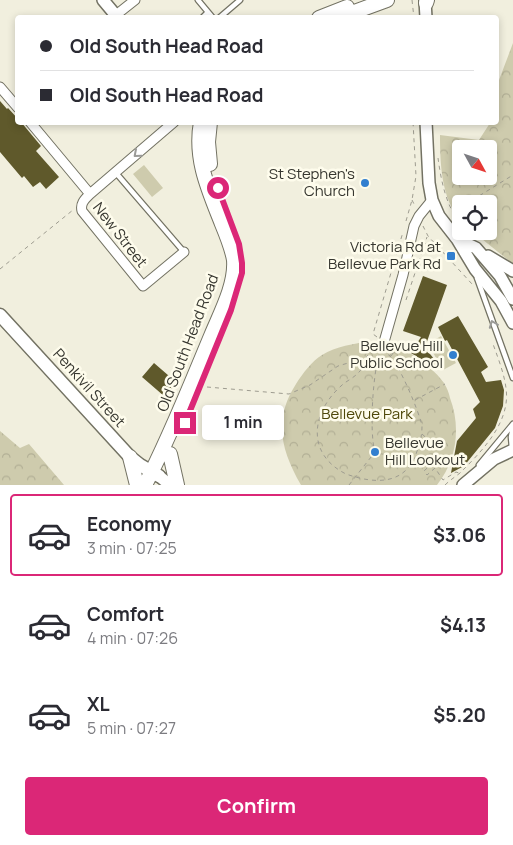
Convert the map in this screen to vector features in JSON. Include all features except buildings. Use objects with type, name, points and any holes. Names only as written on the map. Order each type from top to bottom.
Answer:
[{"type":"main road","points":[[327,15],[366,0]]},
{"type":"main road","points":[[346,15],[387,0]]},
{"type":"main road","name":"Old South Head Road","points":[[156,481],[225,300],[233,273],[233,256],[228,239],[203,178],[198,143],[200,125]]},
{"type":"main road","name":"Old South Head Road","points":[[156,481],[200,388],[231,310],[242,273],[239,244],[211,167],[208,142],[210,125]]},
{"type":"main road","name":"Penkivil Street","points":[[0,315],[130,457],[156,481]]},
{"type":"main road","points":[[170,454],[177,485]]},
{"type":"main road","points":[[130,457],[137,485]]},
{"type":"street","points":[[103,0],[116,15]]},
{"type":"street","points":[[118,15],[135,0]]},
{"type":"street","points":[[0,87],[15,104]]},
{"type":"street","points":[[32,125],[90,194],[171,125]]},
{"type":"street","points":[[426,125],[427,166],[432,200],[443,223],[452,233]]},
{"type":"street","name":"New Street","points":[[90,194],[82,203],[82,211],[144,286],[184,252]]},
{"type":"street","points":[[382,346],[403,275],[414,226],[419,216],[432,200]]},
{"type":"street","points":[[458,240],[475,269],[493,291],[513,323]]},
{"type":"street","points":[[459,240],[513,271]]},
{"type":"street","points":[[476,248],[509,282],[513,299]]},
{"type":"street","points":[[493,291],[509,282]]},
{"type":"street","points":[[464,481],[494,459],[513,450]]},
{"type":"street","points":[[464,481],[513,458]]},
{"type":"lane","points":[[198,0],[210,15]]},
{"type":"lane","points":[[222,15],[240,0]]},
{"type":"lane","points":[[205,15],[208,12]]},
{"type":"lane","name":"New Street","points":[[116,173],[184,252]]},
{"type":"lane","points":[[475,269],[513,378]]},
{"type":"lane","points":[[464,481],[513,426]]},
{"type":"lane","points":[[513,426],[511,442],[513,450]]},
{"type":"path","points":[[412,0],[414,15]]},
{"type":"path","points":[[382,346],[368,353],[360,372],[341,386],[329,399],[317,426],[317,443],[324,457],[334,467],[355,478],[370,483],[383,483],[406,472],[416,456],[422,434],[414,400],[391,357],[373,334],[412,200],[416,176],[413,125]]},
{"type":"path","points":[[438,158],[445,194],[452,207]]},
{"type":"path","points":[[481,195],[513,175]]},
{"type":"path","points":[[0,269],[68,216]]},
{"type":"path","points":[[405,301],[428,236],[472,284]]},
{"type":"path","points":[[445,485],[464,481],[497,428],[506,406],[506,387],[491,338]]},
{"type":"path","points":[[391,357],[399,345]]},
{"type":"path","points":[[349,485],[375,452],[373,413],[376,362],[382,346]]},
{"type":"path","points":[[207,387],[289,394],[310,384],[338,366],[365,358]]},
{"type":"path","points":[[414,400],[445,384]]},
{"type":"path","points":[[422,434],[434,448],[432,461],[424,472],[427,475],[435,468],[443,480],[456,472],[464,481]]},
{"type":"green space","points":[[513,43],[513,264],[483,240],[497,240],[497,195],[452,195],[452,208],[441,168],[440,135],[479,140],[489,125],[499,125],[499,80]]},
{"type":"green space","points":[[144,165],[163,188],[152,197],[133,174]]},
{"type":"green space","points":[[441,336],[456,363],[443,370],[428,344]]},
{"type":"green space","name":"Bellevue Park","points":[[370,341],[387,343],[408,352],[430,368],[444,383],[453,409],[456,432],[453,454],[449,465],[437,485],[301,485],[289,460],[282,435],[284,410],[289,397],[296,384],[318,358],[339,347]]},
{"type":"green space","points":[[0,431],[20,448],[29,444],[64,485],[0,485]]},
{"type":"place","name":"St Stephen's Church","points":[[365,183]]},
{"type":"place","name":"Victoria Rd at Bellevue Park Rd","points":[[451,256]]},
{"type":"place","name":"Bellevue Hill Public School","points":[[453,355]]},
{"type":"place","name":"Bellevue Hill Lookout","points":[[375,452]]},
{"type":"route","points":[[185,423],[231,310],[242,273],[239,244],[218,188]]}]
